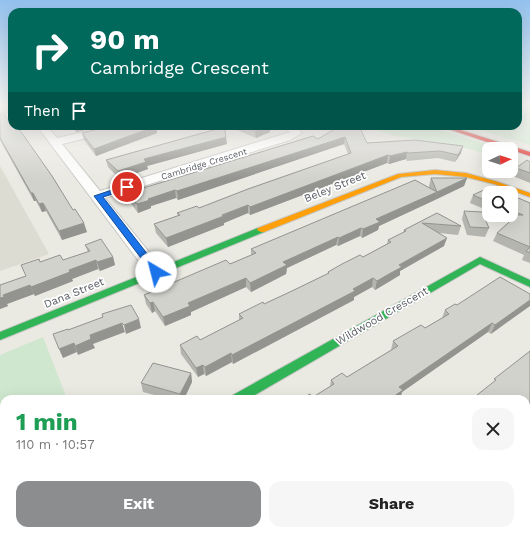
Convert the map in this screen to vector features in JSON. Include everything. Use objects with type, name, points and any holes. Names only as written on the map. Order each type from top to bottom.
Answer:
[{"type":"street","points":[[45,130],[156,272]]},
{"type":"street","points":[[55,142],[106,130]]},
{"type":"street","name":"Cambridge Crescent","points":[[98,196],[286,138],[297,133],[294,130]]},
{"type":"street","points":[[455,130],[530,154]]},
{"type":"street","name":"Beley Street","points":[[156,272],[400,175],[419,172],[461,173],[490,180],[530,195]]},
{"type":"street","name":"Wildwood Crescent","points":[[244,395],[480,260],[530,284]]},
{"type":"street","name":"Dana Street","points":[[0,336],[156,272]]},
{"type":"shaded area","points":[[0,166],[49,254],[0,271]]},
{"type":"green space","points":[[376,130],[441,130],[482,143],[482,152],[449,144],[395,136]]},
{"type":"green space","points":[[480,130],[530,130],[530,145]]},
{"type":"green space","points":[[43,337],[65,395],[0,395],[0,355]]},
{"type":"building","points":[[0,130],[20,130],[52,176],[73,210],[75,209],[84,223],[59,231],[43,203],[39,204],[33,193],[31,193],[0,138]]},
{"type":"building","points":[[94,130],[145,130],[94,149],[82,133]]},
{"type":"building","points":[[213,130],[225,130],[226,137],[144,159],[146,162],[118,171],[106,160]]},
{"type":"building","points":[[333,130],[361,130],[367,143],[415,140],[463,146],[458,155],[440,151],[407,152],[390,156],[388,155],[250,207],[248,205],[222,215],[224,216],[166,238],[154,224],[180,215],[177,213],[197,206],[199,208],[351,153],[345,137],[177,191],[175,190],[137,204],[127,193],[313,136],[318,139]]},
{"type":"building","points":[[527,160],[530,162],[530,173],[518,169],[518,167]]},
{"type":"building","points":[[431,178],[467,178],[437,192]]},
{"type":"building","points":[[415,180],[437,192],[376,219],[380,222],[363,229],[361,228],[339,238],[338,237],[283,262],[287,265],[250,283],[246,278],[188,303],[190,306],[163,317],[153,302],[150,303],[144,295],[226,260],[230,264],[256,253],[251,249]]},
{"type":"building","points":[[482,191],[482,199],[473,195]]},
{"type":"building","points":[[518,198],[530,203],[530,247],[497,233],[509,222],[518,222],[518,215],[523,215],[518,213]]},
{"type":"building","points":[[464,211],[482,212],[482,222],[486,222],[489,228],[470,227]]},
{"type":"building","points":[[437,213],[461,226],[422,223],[447,238],[399,265],[402,267],[377,281],[373,278],[353,289],[355,291],[232,355],[231,353],[205,367],[203,365],[196,368],[180,345],[197,336],[200,340],[243,318],[239,314],[263,302],[264,304],[329,273],[328,272],[360,255],[363,257],[391,242],[388,240],[406,231],[404,230]]},
{"type":"building","points":[[101,239],[113,257],[97,262],[96,260],[31,287],[30,285],[3,295],[4,297],[0,298],[0,285],[26,276],[21,265],[39,259],[40,262],[60,255],[63,260],[90,251],[85,245]]},
{"type":"building","points":[[530,247],[530,253],[526,251]]},
{"type":"building","points":[[500,277],[530,294],[530,300],[495,325],[492,323],[399,387],[403,390],[396,395],[316,395],[334,384],[331,380],[342,373],[347,377],[398,346],[393,341],[421,325],[425,328],[449,314],[445,310],[455,304],[457,305]]},
{"type":"building","points":[[131,305],[139,319],[124,325],[122,323],[90,335],[91,339],[75,346],[74,343],[59,349],[53,334],[103,317],[102,314]]},
{"type":"building","points":[[530,351],[530,395],[477,395],[496,380],[494,379]]},
{"type":"building","points":[[153,363],[191,373],[180,394],[141,383]]},
{"type":"traffic: fast","points":[[0,336],[261,230]]},
{"type":"traffic: fast","points":[[244,395],[480,260],[530,284]]},
{"type":"traffic: slow","points":[[261,230],[400,175],[435,172],[466,175],[496,183],[530,195]]},
{"type":"traffic: jam","points":[[455,130],[530,154]]},
{"type":"route","points":[[127,187],[98,196],[156,272]]}]
